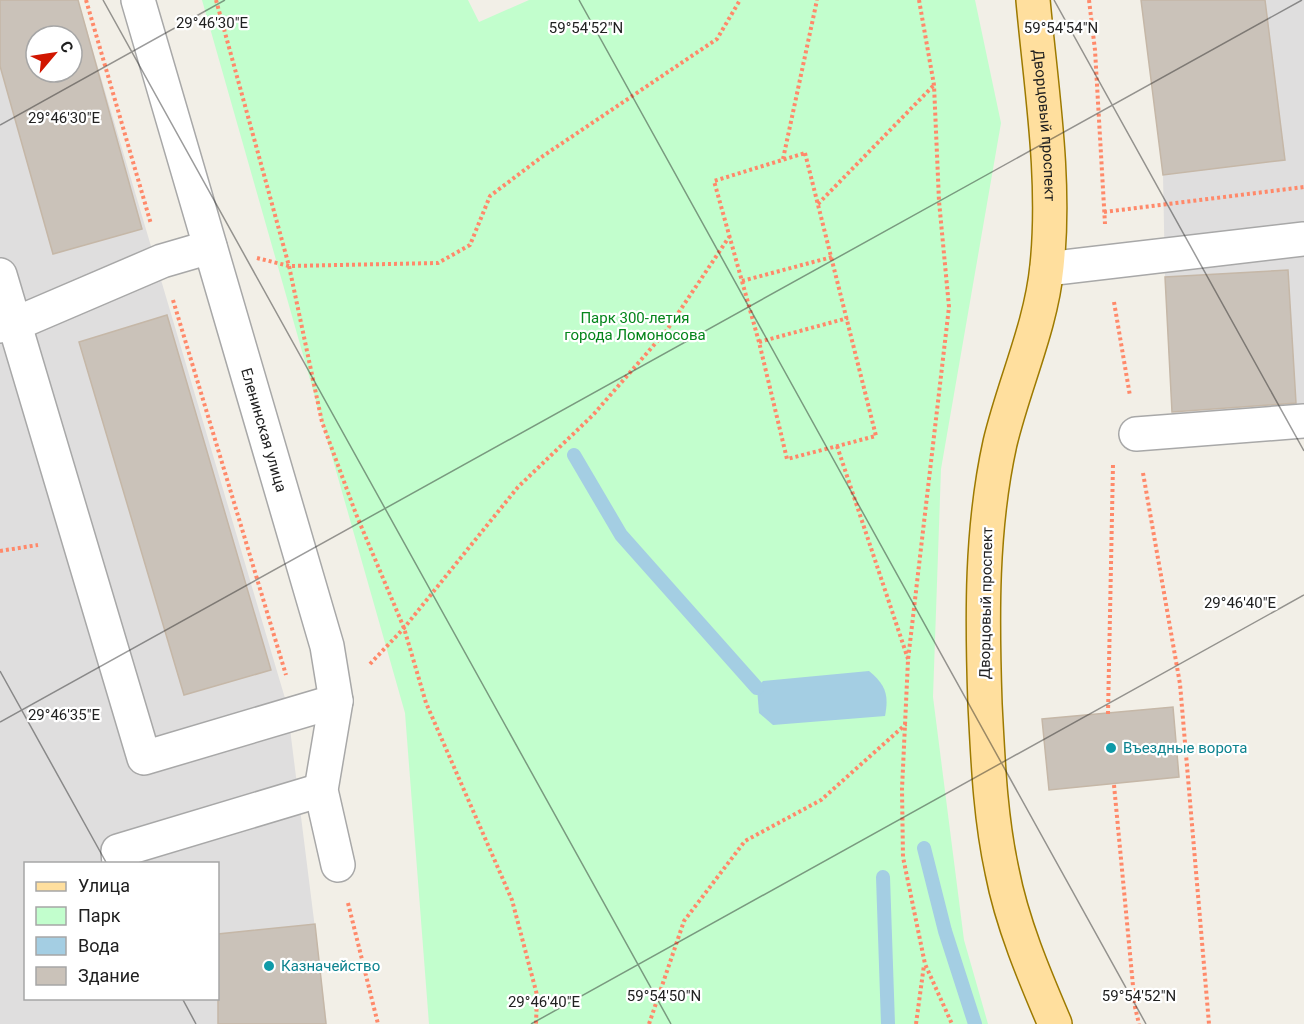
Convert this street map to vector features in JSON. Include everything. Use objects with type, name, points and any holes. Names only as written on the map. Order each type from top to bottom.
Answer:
[{"type":"main road","name":"Дворцовый проспект","points":[[1033,0],[1051,212],[1047,269],[1040,308],[1000,443],[986,531],[983,639],[989,787],[1002,872],[1034,977],[1055,1024]]},
{"type":"street","name":"Еленинская улица","points":[[138,0],[327,646],[336,701],[321,790],[338,865]]},
{"type":"street","points":[[1047,269],[1304,239]]},
{"type":"street","points":[[8,325],[162,261],[210,247]]},
{"type":"street","points":[[0,275],[8,325],[144,758],[336,701]]},
{"type":"street","points":[[1136,434],[1304,421]]},
{"type":"street","points":[[118,862],[118,851],[321,790]]},
{"type":"path","points":[[87,0],[162,261],[297,712]]},
{"type":"path","points":[[216,0],[289,266],[322,422],[356,514],[404,628],[426,703],[512,900],[537,995],[536,1024]]},
{"type":"path","points":[[210,247],[289,266],[438,263],[470,245],[490,196],[543,156],[717,39],[740,0]]},
{"type":"path","points":[[783,160],[817,0]]},
{"type":"path","points":[[918,0],[934,85],[939,201],[949,307],[908,660],[902,789],[903,857],[925,964],[952,1024]]},
{"type":"path","points":[[1089,0],[1095,50],[1107,262],[1180,684],[1209,1024]]},
{"type":"path","points":[[817,204],[934,85]]},
{"type":"path","points":[[805,153],[876,436],[787,459],[759,342],[714,181],[783,160],[805,153]]},
{"type":"path","points":[[1104,212],[1304,187]]},
{"type":"path","points":[[336,701],[404,628],[518,487],[593,415],[667,330],[730,236]]},
{"type":"path","points":[[742,281],[832,257]]},
{"type":"path","points":[[759,342],[848,318]]},
{"type":"path","points":[[1108,714],[1113,435],[1136,434]]},
{"type":"path","points":[[837,446],[908,660]]},
{"type":"path","points":[[649,1024],[684,921],[745,841],[821,800],[906,723]]},
{"type":"path","points":[[1114,784],[1135,1007],[1139,1024]]},
{"type":"path","points":[[338,865],[378,1024]]},
{"type":"path","points":[[916,1024],[925,964]]},
{"type":"shaded area","points":[[0,0],[78,0],[287,705],[327,1024],[0,1024]]},
{"type":"shaded area","points":[[1141,0],[1304,0],[1304,409],[1172,418],[1163,175]]},
{"type":"green space","name":"Парк 300-летия города Ломоносова","points":[[202,0],[468,0],[479,22],[529,0],[975,0],[1001,123],[941,469],[933,697],[964,940],[988,1024],[429,1024],[405,713]]},
{"type":"water","points":[[869,671],[885,691],[887,702],[885,716],[773,725],[759,713],[757,688],[763,681]]},
{"type":"building","points":[[0,0],[78,0],[142,229],[53,254],[0,66]]},
{"type":"building","points":[[1141,0],[1265,0],[1285,160],[1163,175]]},
{"type":"building","points":[[1288,270],[1296,403],[1172,412],[1165,277]]},
{"type":"building","points":[[167,315],[271,670],[184,695],[79,342]]},
{"type":"building","name":"Въездные ворота","points":[[1173,707],[1179,777],[1049,790],[1042,719]]},
{"type":"building","name":"Казначейство","points":[[315,924],[326,1024],[218,1024],[219,934]]},
{"type":"waterway","points":[[574,455],[621,535],[757,688]]},
{"type":"waterway","points":[[924,848],[945,931],[975,1024]]},
{"type":"waterway","points":[[883,877],[888,1024]]},
{"type":"place","name":"Въездные ворота","points":[[1111,748]]},
{"type":"place","name":"Казначейство","points":[[269,966]]}]
